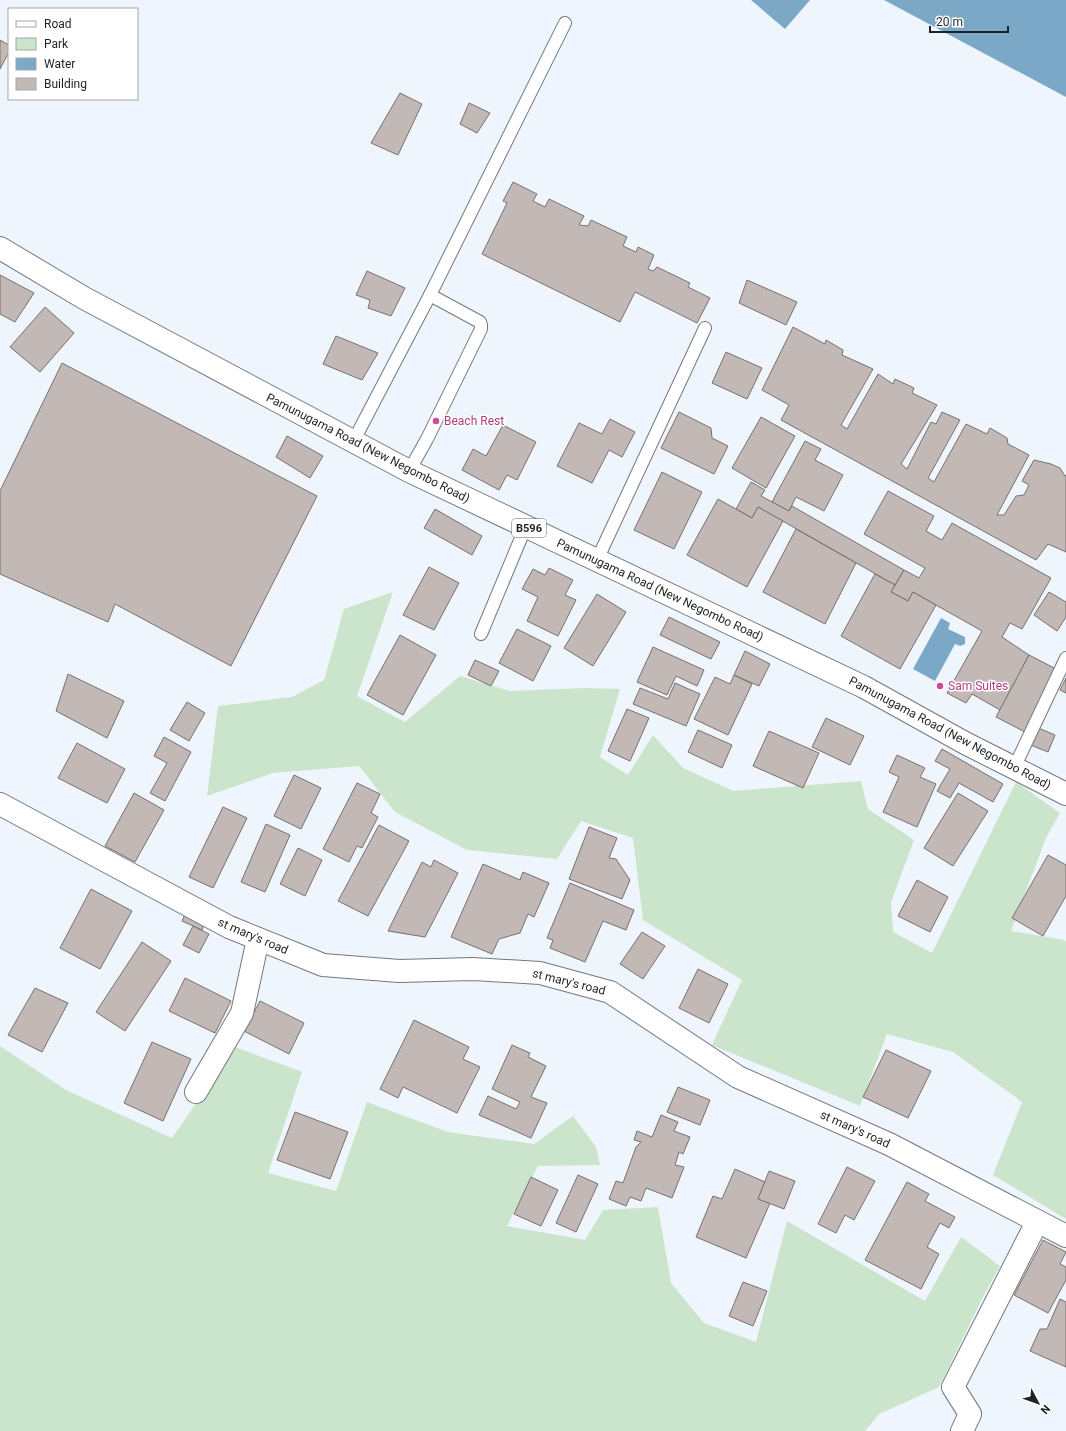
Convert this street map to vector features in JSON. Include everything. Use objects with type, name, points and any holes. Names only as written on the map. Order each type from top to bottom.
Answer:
[{"type":"street","name":"Pamunugama Road (New Negombo Road)","points":[[0,248],[84,298],[409,471],[864,687],[965,743],[1066,794]]},
{"type":"street","name":"st mary's road","points":[[0,804],[228,927],[323,965],[399,972],[473,969],[540,973],[610,992],[738,1077],[889,1144],[1066,1236]]},
{"type":"street","points":[[196,1092],[242,1013],[258,939]]},
{"type":"street","points":[[962,1431],[970,1414],[953,1387],[1038,1222]]},
{"type":"lane","points":[[353,442],[430,295],[566,22]]},
{"type":"lane","points":[[409,471],[427,439],[481,329],[480,322],[430,295]]},
{"type":"lane","points":[[597,560],[705,328]]},
{"type":"lane","points":[[480,634],[526,526]]},
{"type":"lane","points":[[1014,768],[1066,658]]},
{"type":"green space","points":[[393,592],[357,696],[405,722],[460,676],[510,691],[586,688],[620,689],[600,757],[628,775],[653,735],[683,768],[733,791],[861,781],[868,809],[914,840],[891,902],[893,932],[932,953],[1016,782],[1060,813],[1046,838],[1011,931],[1064,940],[1066,942],[1066,1219],[993,1175],[1022,1102],[953,1052],[887,1034],[860,1106],[712,1045],[742,980],[643,920],[633,838],[581,821],[557,859],[467,850],[395,812],[359,766],[273,773],[207,796],[218,706],[292,697],[324,680],[344,609]]},
{"type":"green space","points":[[0,1046],[66,1090],[172,1138],[235,1047],[302,1072],[268,1173],[336,1191],[367,1102],[448,1132],[534,1144],[573,1116],[596,1147],[600,1165],[538,1166],[507,1226],[585,1240],[603,1210],[658,1207],[671,1283],[704,1323],[756,1342],[787,1221],[925,1301],[961,1237],[1000,1266],[984,1295],[939,1387],[879,1414],[865,1431],[0,1431]]},
{"type":"water","points":[[751,0],[810,0],[785,29]]},
{"type":"water","points":[[884,0],[1066,0],[1066,97]]},
{"type":"water","points":[[941,618],[950,623],[948,629],[965,637],[965,644],[960,646],[955,644],[935,681],[913,669]]},
{"type":"building","points":[[0,40],[8,44],[8,54],[0,69]]},
{"type":"building","points":[[400,93],[422,104],[398,155],[371,143]]},
{"type":"building","points":[[469,103],[490,113],[477,133],[460,124]]},
{"type":"building","points":[[513,182],[537,194],[533,201],[545,207],[549,199],[584,216],[579,225],[588,226],[591,220],[627,237],[623,246],[636,252],[638,247],[654,255],[648,269],[653,271],[657,267],[690,283],[688,287],[710,298],[697,323],[635,292],[620,322],[482,254],[507,203],[503,201]]},
{"type":"building","points":[[367,271],[405,288],[391,316],[368,308],[370,300],[356,295]]},
{"type":"building","points":[[0,275],[34,293],[15,322],[0,314]]},
{"type":"building","points":[[747,280],[797,302],[786,325],[739,303]]},
{"type":"building","points":[[45,307],[74,333],[40,372],[10,347]]},
{"type":"building","points":[[793,327],[825,344],[826,340],[843,350],[842,355],[873,369],[841,425],[847,429],[878,374],[893,384],[895,379],[914,388],[912,393],[937,405],[901,464],[907,469],[931,422],[936,424],[942,412],[960,420],[928,478],[934,482],[966,424],[987,434],[990,428],[1007,438],[1008,444],[1029,455],[997,515],[1004,515],[1016,496],[1024,495],[1029,485],[1022,481],[1034,460],[1060,468],[1065,476],[1066,475],[1066,552],[1048,544],[1036,560],[781,420],[789,405],[762,390]]},
{"type":"building","points":[[336,336],[378,353],[362,380],[323,364]]},
{"type":"building","points":[[726,352],[762,368],[747,399],[712,383]]},
{"type":"building","points":[[62,363],[317,496],[231,666],[115,604],[108,622],[0,574],[0,491]]},
{"type":"building","points":[[679,412],[711,428],[712,438],[728,446],[714,474],[661,448]]},
{"type":"building","points":[[761,417],[795,436],[766,488],[732,468]]},
{"type":"building","points":[[610,419],[635,432],[622,457],[609,450],[592,483],[557,466],[579,423],[602,434]]},
{"type":"building","points":[[503,425],[536,442],[517,480],[507,475],[499,490],[462,470],[473,449],[486,456]]},
{"type":"building","points":[[287,436],[323,456],[310,478],[276,457]]},
{"type":"building","points":[[805,441],[821,449],[815,460],[843,475],[824,511],[796,497],[789,511],[772,502]]},
{"type":"building","points":[[662,472],[702,492],[674,549],[634,530]]},
{"type":"building","points":[[751,482],[765,490],[761,496],[789,511],[792,506],[904,570],[895,585],[758,507],[752,518],[736,509]]},
{"type":"building","points":[[888,491],[934,516],[926,531],[942,540],[952,523],[1051,578],[1022,629],[1010,623],[1002,637],[1029,655],[1000,710],[972,694],[966,703],[947,693],[982,631],[913,592],[908,601],[891,592],[904,570],[919,578],[925,568],[864,534]]},
{"type":"building","points":[[718,499],[752,518],[758,507],[783,521],[747,587],[687,555]]},
{"type":"building","points":[[435,509],[482,536],[472,555],[424,528]]},
{"type":"building","points":[[796,529],[856,563],[825,624],[763,592]]},
{"type":"building","points":[[429,567],[459,583],[434,630],[403,615]]},
{"type":"building","points":[[549,568],[573,580],[565,595],[576,600],[558,636],[527,621],[538,597],[522,589],[533,569],[545,575]]},
{"type":"building","points":[[875,574],[895,585],[891,592],[908,601],[913,592],[936,605],[900,669],[841,636]]},
{"type":"building","points":[[1049,592],[1066,602],[1066,617],[1057,631],[1034,615]]},
{"type":"building","points":[[597,594],[626,612],[593,666],[564,648]]},
{"type":"building","points":[[669,617],[720,642],[711,659],[660,635]]},
{"type":"building","points":[[517,629],[551,646],[533,681],[499,663]]},
{"type":"building","points":[[400,635],[436,655],[403,715],[367,695]]},
{"type":"building","points":[[653,647],[704,670],[697,686],[676,676],[667,695],[637,682]]},
{"type":"building","points":[[745,651],[770,664],[759,686],[734,675]]},
{"type":"building","points":[[1029,655],[1058,670],[1025,732],[996,717]]},
{"type":"building","points":[[475,660],[499,671],[491,686],[468,675]]},
{"type":"building","points":[[68,674],[124,701],[107,738],[56,711]]},
{"type":"building","points":[[734,675],[752,684],[728,735],[694,719],[715,677],[730,684]]},
{"type":"building","points":[[1066,678],[1066,693],[1060,690]]},
{"type":"building","points":[[675,683],[700,694],[686,726],[633,704],[640,688],[668,699]]},
{"type":"building","points":[[187,702],[205,713],[189,741],[170,730]]},
{"type":"building","points":[[627,709],[649,718],[630,761],[608,751]]},
{"type":"building","points":[[826,718],[864,736],[850,765],[812,747]]},
{"type":"building","points":[[1036,727],[1055,735],[1048,752],[1028,744]]},
{"type":"building","points":[[698,730],[732,745],[722,768],[688,752]]},
{"type":"building","points":[[769,731],[819,753],[803,788],[753,766]]},
{"type":"building","points":[[164,737],[191,752],[165,801],[150,793],[167,763],[154,756]]},
{"type":"building","points":[[77,743],[125,769],[107,803],[58,778]]},
{"type":"building","points":[[942,749],[1003,784],[993,802],[959,783],[950,798],[937,791],[950,769],[935,761]]},
{"type":"building","points":[[897,755],[925,768],[920,777],[936,784],[917,827],[883,812],[899,777],[889,772]]},
{"type":"building","points":[[294,775],[321,788],[301,829],[274,816]]},
{"type":"building","points":[[357,783],[380,794],[371,813],[378,817],[362,848],[357,846],[349,862],[323,849]]},
{"type":"building","points":[[134,793],[164,810],[135,862],[105,846]]},
{"type":"building","points":[[958,793],[988,811],[953,866],[924,848]]},
{"type":"building","points":[[223,807],[247,818],[213,888],[189,877]]},
{"type":"building","points":[[266,824],[290,835],[265,892],[241,882]]},
{"type":"building","points":[[379,825],[409,841],[368,916],[338,901]]},
{"type":"building","points":[[589,827],[617,838],[609,858],[616,859],[630,880],[622,899],[569,879]]},
{"type":"building","points":[[298,848],[322,860],[305,896],[280,884]]},
{"type":"building","points":[[1048,855],[1066,865],[1066,896],[1043,936],[1012,918]]},
{"type":"building","points":[[434,860],[458,873],[425,937],[388,931],[422,862],[431,867]]},
{"type":"building","points":[[483,864],[520,880],[523,872],[549,883],[534,917],[528,914],[520,933],[499,939],[492,954],[451,937]]},
{"type":"building","points":[[917,880],[948,897],[930,932],[898,916]]},
{"type":"building","points":[[570,883],[634,910],[626,930],[603,921],[585,962],[550,948],[553,940],[547,938]]},
{"type":"building","points":[[91,889],[132,911],[100,969],[60,948]]},
{"type":"building","points":[[186,912],[205,921],[202,930],[182,921]]},
{"type":"building","points":[[193,926],[209,934],[199,953],[183,945]]},
{"type":"building","points":[[642,932],[665,946],[643,979],[620,964]]},
{"type":"building","points":[[142,942],[171,961],[125,1031],[96,1012]]},
{"type":"building","points":[[698,969],[728,984],[709,1023],[679,1008]]},
{"type":"building","points":[[185,978],[231,1001],[215,1033],[169,1011]]},
{"type":"building","points":[[35,988],[68,1003],[42,1052],[8,1035]]},
{"type":"building","points":[[260,1001],[304,1023],[289,1054],[244,1031]]},
{"type":"building","points":[[414,1020],[469,1047],[463,1059],[480,1067],[457,1113],[403,1087],[398,1098],[380,1089]]},
{"type":"building","points":[[152,1042],[191,1059],[163,1121],[124,1103]]},
{"type":"building","points":[[512,1045],[530,1053],[528,1057],[546,1066],[531,1097],[547,1103],[531,1138],[479,1115],[488,1096],[516,1109],[520,1102],[492,1089]]},
{"type":"building","points":[[886,1050],[931,1071],[908,1118],[863,1097]]},
{"type":"building","points":[[678,1087],[710,1100],[700,1125],[667,1112]]},
{"type":"building","points":[[295,1112],[348,1132],[330,1179],[277,1160]]},
{"type":"building","points":[[661,1115],[678,1122],[674,1131],[690,1137],[683,1154],[679,1152],[675,1165],[684,1167],[672,1198],[646,1188],[641,1201],[630,1197],[626,1206],[609,1199],[616,1181],[623,1183],[636,1147],[641,1142],[634,1140],[637,1131],[652,1137]]},
{"type":"building","points":[[847,1167],[875,1181],[854,1220],[845,1215],[836,1233],[818,1224]]},
{"type":"building","points":[[735,1169],[765,1182],[758,1199],[770,1203],[746,1258],[696,1237],[713,1196],[722,1199]]},
{"type":"building","points":[[769,1171],[795,1181],[784,1209],[758,1199]]},
{"type":"building","points":[[578,1175],[598,1184],[576,1232],[556,1223]]},
{"type":"building","points":[[531,1177],[558,1190],[541,1226],[514,1214]]},
{"type":"building","points":[[907,1182],[929,1194],[925,1201],[955,1217],[949,1228],[940,1223],[927,1247],[939,1254],[921,1289],[865,1260]]},
{"type":"building","points":[[1043,1240],[1066,1252],[1060,1264],[1066,1267],[1066,1280],[1048,1313],[1014,1295]]},
{"type":"building","points":[[743,1282],[767,1291],[753,1326],[729,1316]]},
{"type":"building","points":[[1060,1299],[1066,1302],[1066,1367],[1030,1351],[1040,1329],[1047,1329]]},
{"type":"place","name":"Beach Rest","points":[[436,421]]},
{"type":"place","name":"Sam Suites","points":[[940,686]]}]
